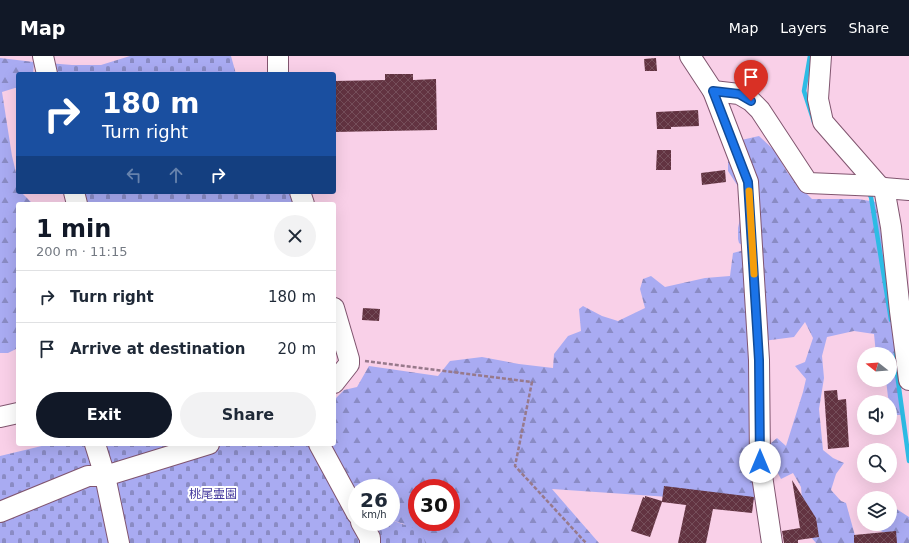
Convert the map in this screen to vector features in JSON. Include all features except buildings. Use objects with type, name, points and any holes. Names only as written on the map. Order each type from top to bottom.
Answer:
[{"type":"street","points":[[43,56],[47,72]]},
{"type":"street","points":[[278,56],[278,72]]},
{"type":"street","points":[[690,56],[713,91],[748,182],[759,360],[760,462],[772,543]]},
{"type":"street","points":[[821,56],[818,99],[823,122],[882,187],[891,227],[909,380]]},
{"type":"street","points":[[713,91],[739,94],[751,101],[760,110],[808,183],[909,190]]},
{"type":"street","points":[[336,315],[349,359],[349,364],[336,381]]},
{"type":"street","points":[[0,417],[16,413]]},
{"type":"street","points":[[96,446],[119,543]]},
{"type":"street","points":[[0,512],[88,476],[104,476],[202,446]]},
{"type":"street","points":[[320,446],[348,497]]},
{"type":"street","points":[[366,531],[370,538],[370,543]]},
{"type":"path","points":[[349,359],[532,382],[515,466],[586,543]]},
{"type":"green space","points":[[130,56],[231,56],[235,72],[39,72],[36,62],[72,65],[101,65]]},
{"type":"green space","points":[[0,58],[34,62],[33,72],[16,72],[16,88],[2,92],[16,173],[16,194],[23,194],[31,202],[16,202],[16,349],[8,353],[0,353]]},
{"type":"green space","points":[[759,136],[776,152],[787,172],[812,199],[858,199],[876,202],[898,339],[901,415],[897,415],[897,395],[888,395],[887,387],[897,387],[897,347],[875,347],[874,334],[854,331],[827,337],[822,356],[824,378],[819,409],[823,450],[833,458],[844,463],[836,474],[831,490],[841,501],[846,503],[857,543],[816,543],[810,536],[801,487],[793,473],[781,479],[771,460],[771,443],[777,438],[786,446],[803,392],[806,379],[795,366],[805,362],[813,338],[805,322],[794,337],[763,341],[757,500],[669,497],[552,489],[599,543],[415,543],[408,531],[460,531],[460,479],[408,479],[408,531],[404,524],[400,523],[400,479],[348,479],[348,485],[326,446],[336,446],[336,398],[344,390],[357,387],[369,366],[438,376],[450,361],[482,357],[519,364],[553,368],[554,354],[568,336],[581,331],[579,309],[583,306],[602,316],[618,321],[645,308],[640,289],[643,279],[651,276],[665,287],[705,278],[730,276],[733,253],[748,249],[739,243],[738,239],[738,228],[743,205],[741,191],[728,171],[728,161],[737,141]]},
{"type":"green space","points":[[79,194],[294,194],[296,202],[81,202]]},
{"type":"green space","name":"桃尾霊園","points":[[42,446],[326,446],[348,500],[348,531],[400,531],[400,523],[408,526],[408,531],[422,531],[425,543],[0,543],[0,456]]},
{"type":"green space","points":[[897,509],[909,517],[909,543],[889,543],[888,534],[880,531],[897,531]]},
{"type":"waterway","points":[[810,56],[804,91],[814,122]]},
{"type":"waterway","points":[[868,192],[871,197],[891,320]]},
{"type":"waterway","points":[[897,373],[909,461]]},
{"type":"slow traffic","points":[[749,191],[754,274]]},
{"type":"route","points":[[751,101],[739,94],[713,91],[748,182],[759,360],[760,462]]}]
